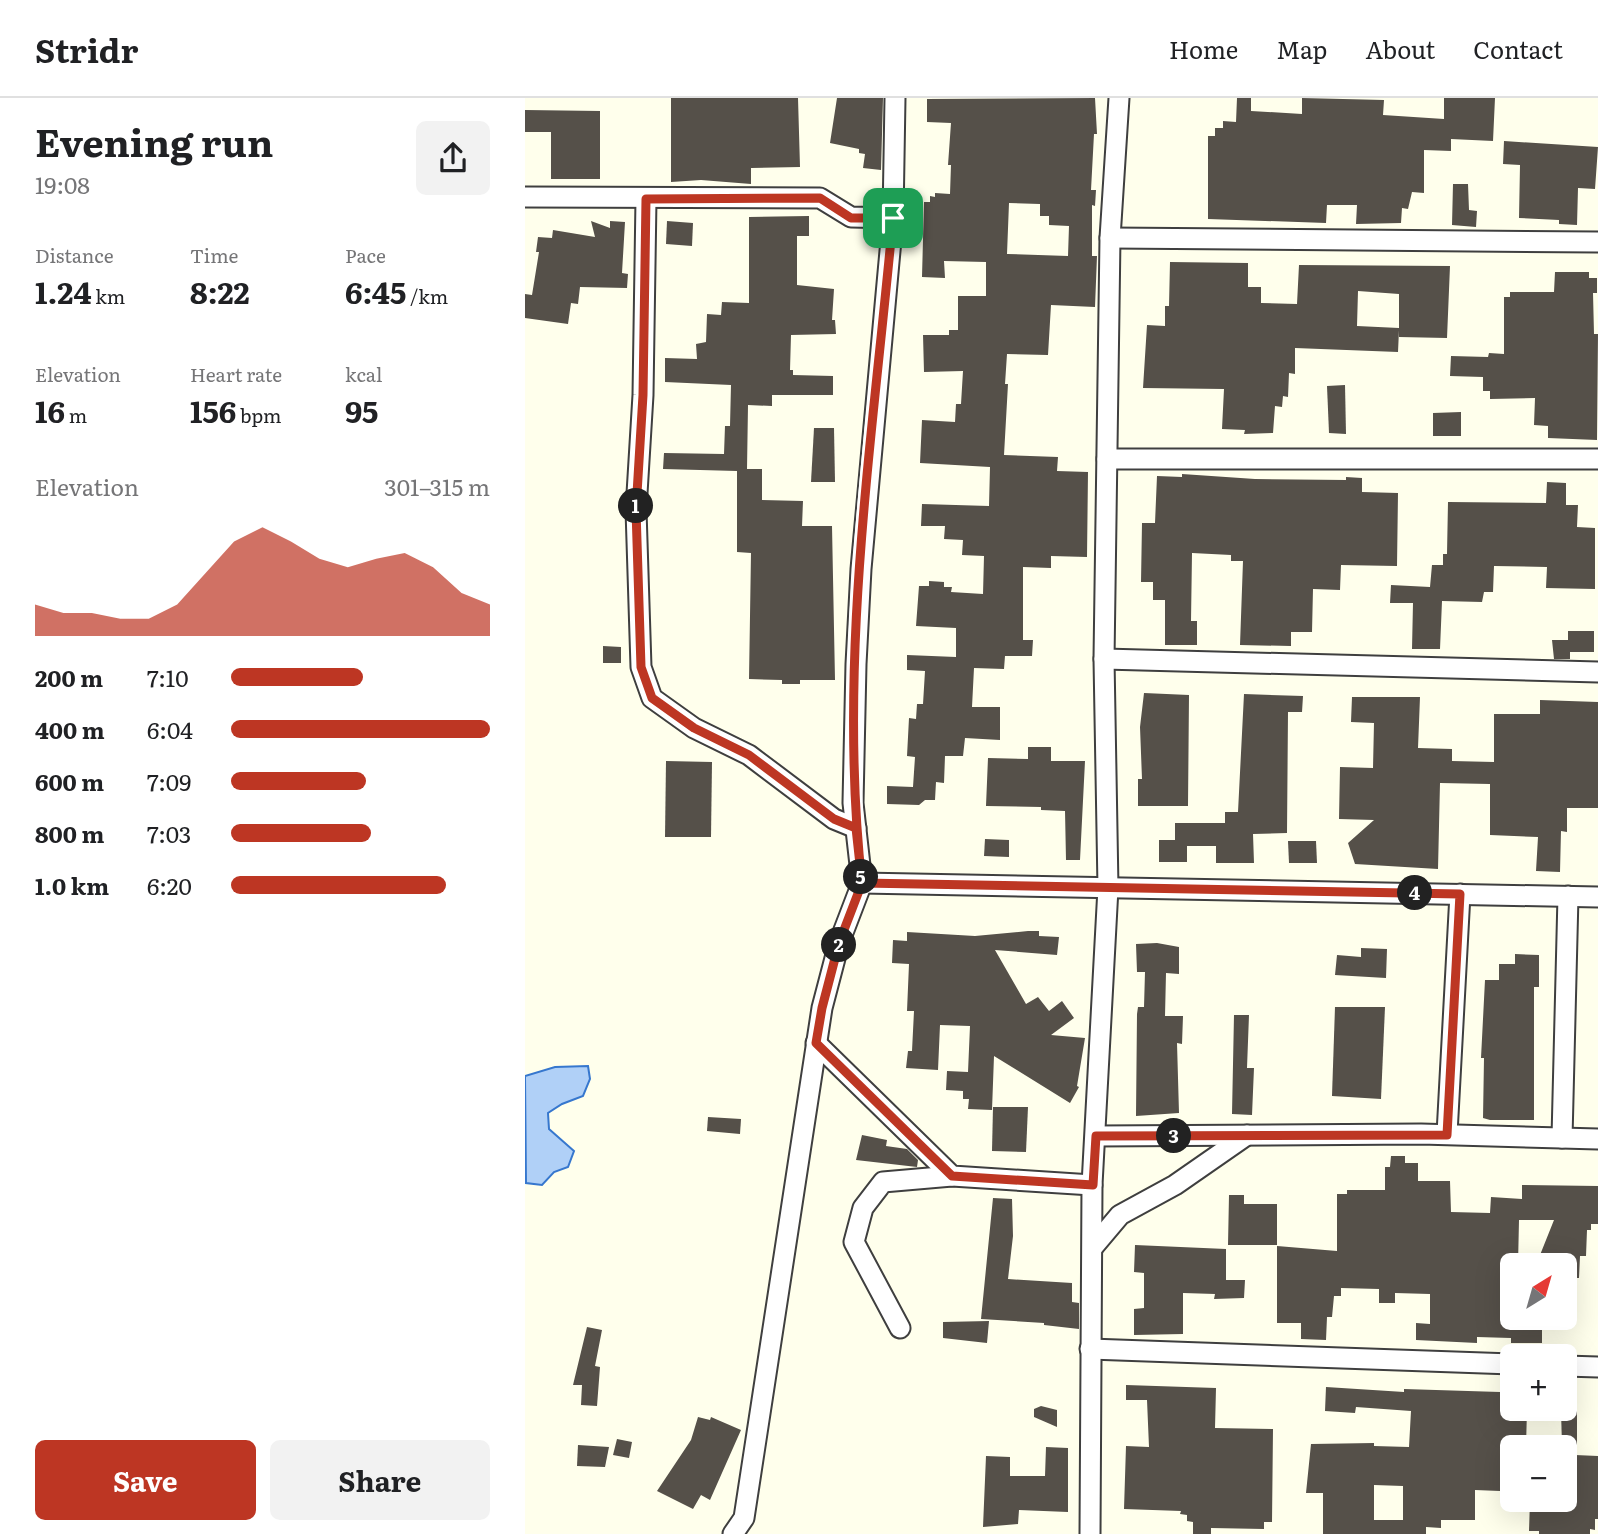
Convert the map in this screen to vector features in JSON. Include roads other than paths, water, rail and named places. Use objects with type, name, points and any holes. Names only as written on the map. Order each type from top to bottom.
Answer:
[{"type":"street","points":[[743,1529],[822,1008],[839,943],[862,883],[853,803],[861,569],[893,218],[895,98]]},
{"type":"street","points":[[1090,1534],[1093,1185],[1108,888],[1104,659],[1111,238],[1119,98]]},
{"type":"street","points":[[525,197],[820,198],[851,218],[893,218]]},
{"type":"street","points":[[646,199],[643,395],[636,510],[641,667],[652,698],[694,728],[749,755],[834,819],[856,828]]},
{"type":"street","points":[[1111,238],[1598,242]]},
{"type":"street","points":[[1107,459],[1598,459]]},
{"type":"street","points":[[1104,659],[1598,672]]},
{"type":"street","points":[[862,883],[1598,897]]},
{"type":"street","points":[[1447,1135],[1460,894]]},
{"type":"street","points":[[1562,1138],[1568,896]]},
{"type":"street","points":[[816,1043],[952,1176]]},
{"type":"street","points":[[1093,1247],[1120,1215],[1175,1185],[1247,1135]]},
{"type":"street","points":[[1096,1136],[1447,1135],[1598,1139]]},
{"type":"street","points":[[900,1328],[854,1242],[863,1208],[883,1182],[952,1176],[1093,1185]]},
{"type":"street","points":[[1090,1349],[1500,1364]]},
{"type":"street","points":[[1577,1366],[1598,1367]]},
{"type":"water","points":[[588,1066],[590,1079],[583,1096],[548,1113],[549,1129],[574,1151],[568,1167],[554,1172],[542,1185],[526,1183],[525,1076],[555,1067]]}]
